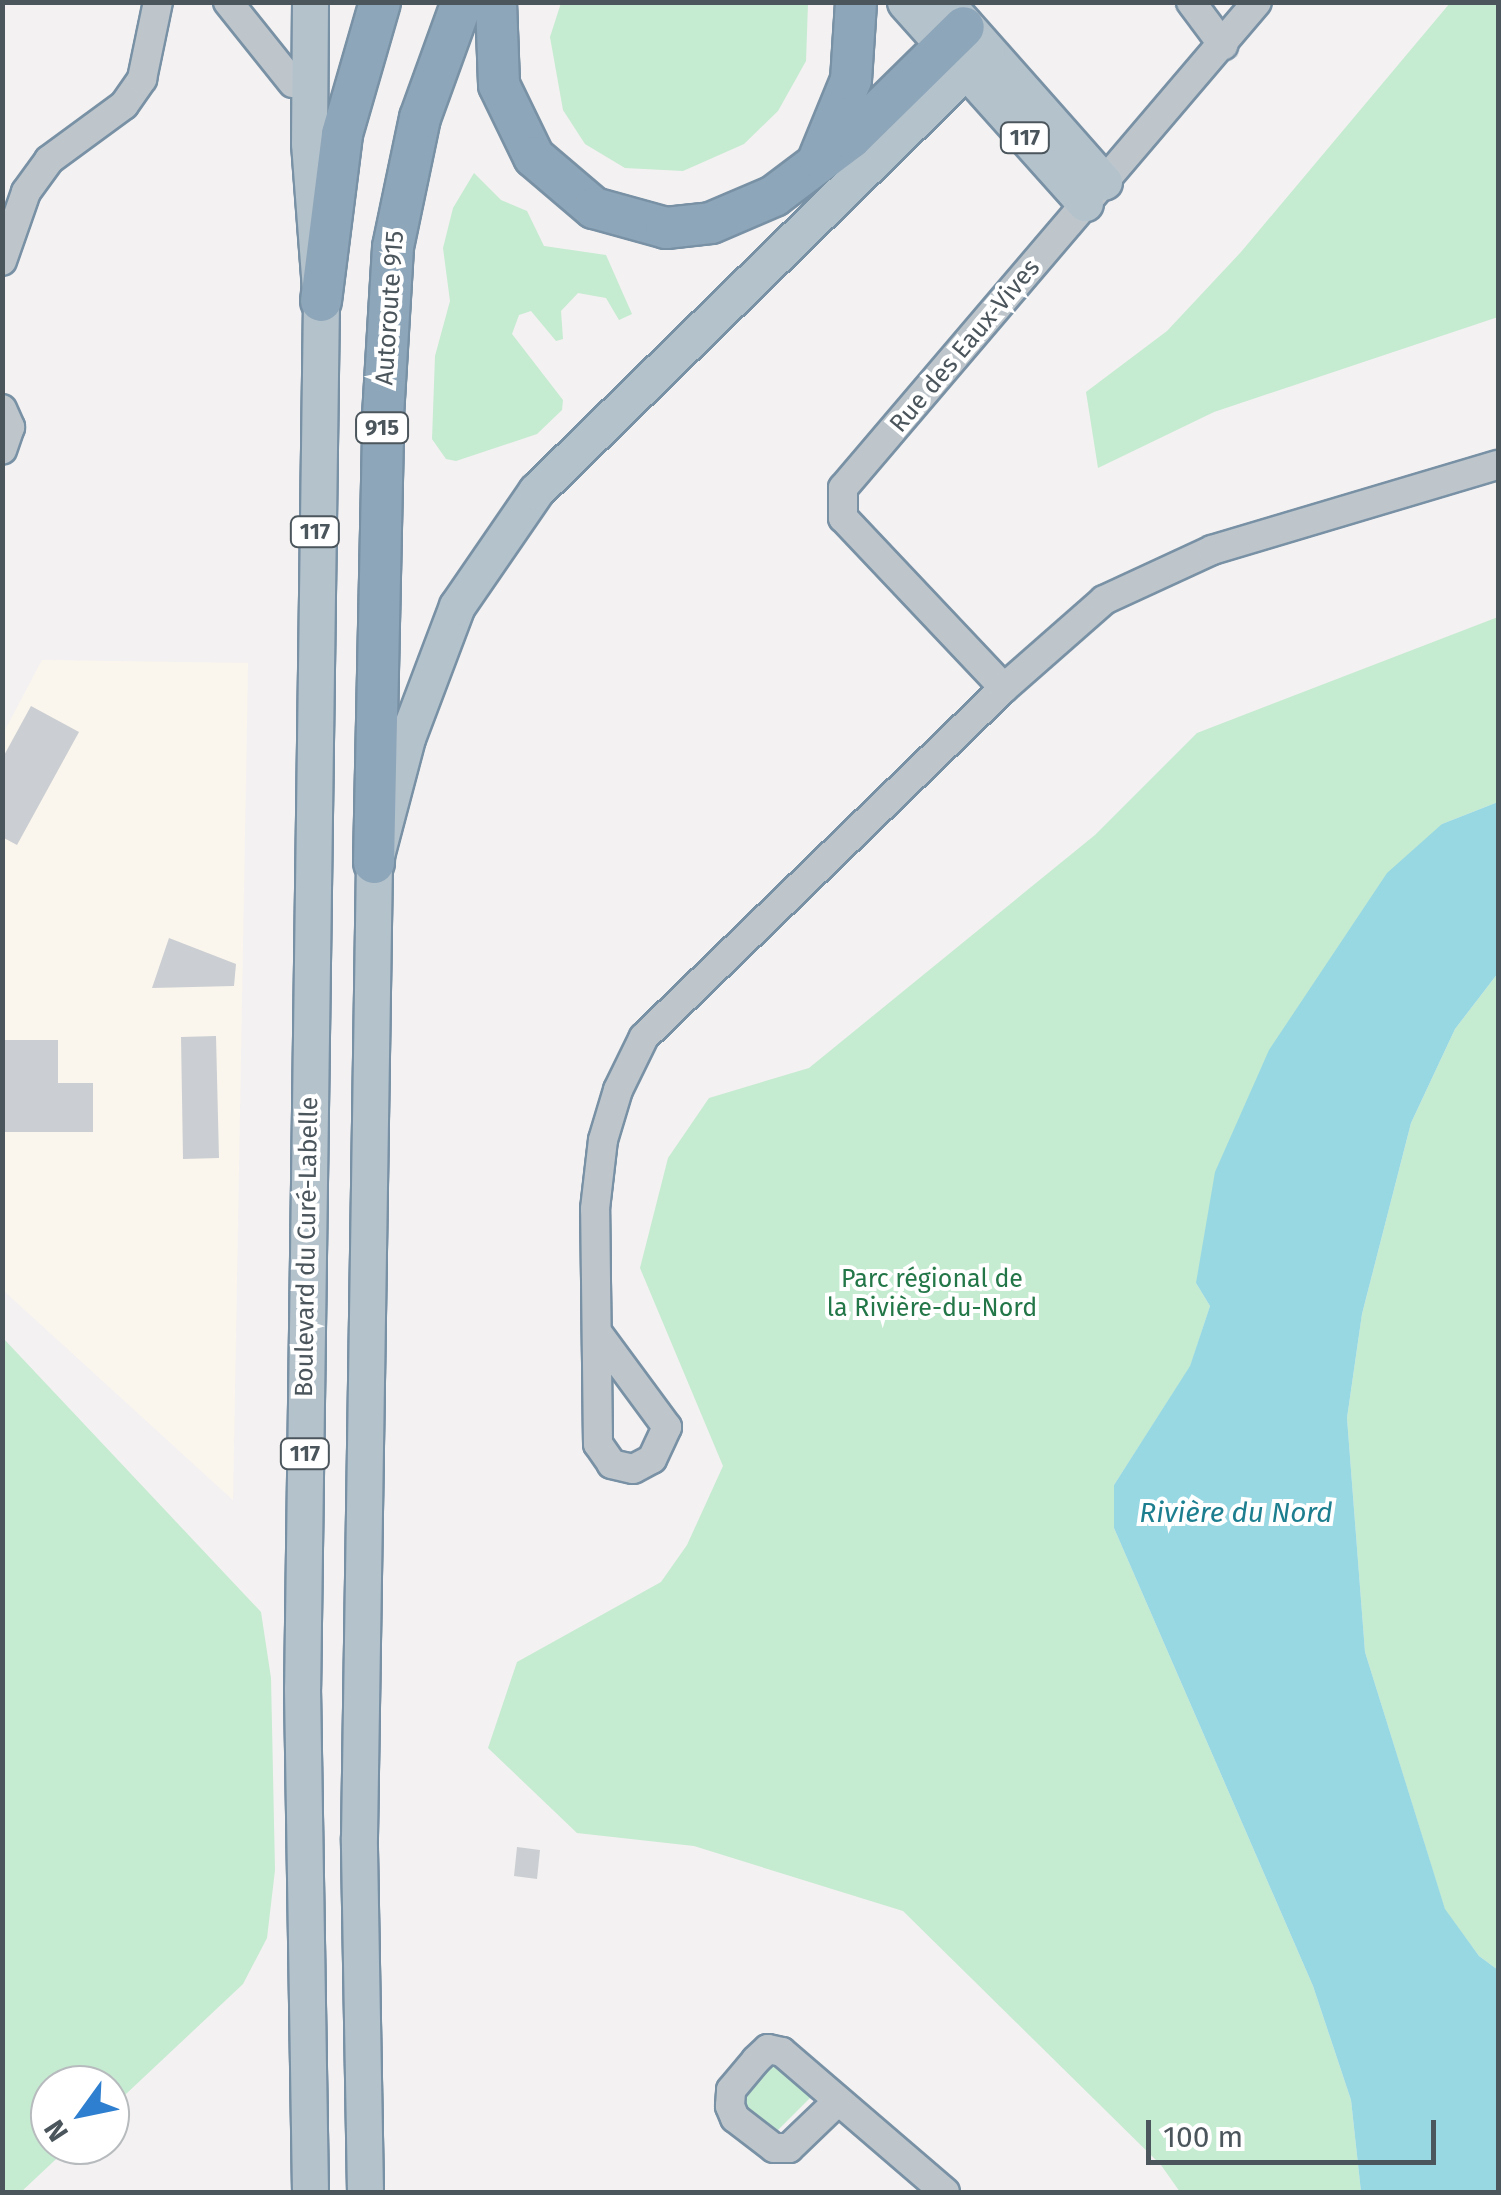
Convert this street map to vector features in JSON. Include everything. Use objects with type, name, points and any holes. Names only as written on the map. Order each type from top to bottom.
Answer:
[{"type":"highway","points":[[321,301],[336,161],[380,2]]},
{"type":"highway","name":"Autoroute 915","points":[[374,863],[381,454],[393,247],[420,118],[462,2]]},
{"type":"highway","points":[[496,2],[496,67],[512,121],[547,172],[594,208],[639,224],[698,226],[761,203],[851,138],[961,40]]},
{"type":"highway","points":[[817,162],[851,80],[856,2]]},
{"type":"main road","name":"Boulevard du Curé-Labelle","points":[[310,2],[301,93],[321,301],[302,1688],[310,2192]]},
{"type":"main road","points":[[374,863],[439,644],[501,536],[574,450],[961,40],[905,2]]},
{"type":"main road","name":"117","points":[[961,40],[1095,192]]},
{"type":"main road","name":"117","points":[[365,2192],[360,1819],[374,863]]},
{"type":"street","points":[[2,261],[26,192],[49,160],[124,106],[142,79],[158,2]]},
{"type":"street","points":[[228,2],[301,93]]},
{"type":"street","points":[[1191,2],[1223,45]]},
{"type":"street","name":"Rue des Eaux-Vives","points":[[1004,688],[843,518],[843,488],[1257,2]]},
{"type":"street","points":[[2,409],[10,427],[2,450]]},
{"type":"street","points":[[596,1332],[595,1210],[603,1140],[644,1037],[1004,688],[1104,600],[1212,550],[1498,465]]},
{"type":"street","points":[[838,2101],[945,2192]]},
{"type":"shaded area","points":[[42,660],[248,663],[233,1500],[3,1290],[2,736]]},
{"type":"green space","points":[[561,3],[808,3],[806,61],[778,111],[744,144],[683,171],[625,168],[585,144],[563,110],[550,37]]},
{"type":"green space","points":[[1450,3],[1498,3],[1498,317],[1214,412],[1098,468],[1086,392],[1167,331],[1241,252]]},
{"type":"green space","points":[[474,173],[501,200],[527,211],[544,246],[606,255],[632,314],[619,320],[606,298],[578,293],[561,311],[563,339],[556,341],[531,311],[519,315],[512,334],[563,400],[562,410],[537,434],[456,461],[446,459],[432,439],[435,356],[450,301],[443,248],[453,208]]},
{"type":"green space","name":"Parc régional de la Rivière-du-Nord","points":[[1498,617],[1498,802],[1442,824],[1196,1283],[1210,1306],[1190,1367],[1114,1485],[1114,1528],[1313,1986],[1351,2100],[1361,2192],[1180,2192],[1161,2165],[903,1911],[694,1846],[577,1833],[488,1748],[517,1662],[661,1582],[687,1545],[723,1466],[640,1268],[668,1158],[709,1098],[809,1068],[1095,835],[1197,733]]},
{"type":"green space","points":[[1498,973],[1498,1970],[1479,1956],[1445,1910],[1365,1652],[1347,1418],[1362,1314],[1411,1123],[1455,1029]]},
{"type":"green space","points":[[3,1338],[261,1612],[271,1678],[275,1870],[267,1938],[243,1984],[130,2090],[130,2065],[30,2065],[30,2165],[50,2165],[21,2192],[2,2192]]},
{"type":"green space","points":[[770,2056],[812,2096],[774,2134],[742,2111],[738,2092]]},
{"type":"water","name":"Rivière du Nord","points":[[1498,802],[1498,973],[1455,1029],[1411,1123],[1362,1314],[1347,1418],[1365,1652],[1445,1909],[1479,1956],[1498,1970],[1498,2192],[1361,2192],[1351,2100],[1313,1986],[1114,1528],[1114,1485],[1190,1366],[1210,1306],[1196,1283],[1215,1172],[1269,1050],[1387,873],[1442,824]]},
{"type":"building","points":[[31,706],[79,732],[17,845],[2,837],[2,759]]},
{"type":"building","points":[[169,938],[236,964],[234,986],[152,988]]},
{"type":"building","points":[[216,1036],[219,1158],[183,1159],[181,1037]]},
{"type":"building","points":[[2,1040],[58,1040],[58,1083],[93,1083],[93,1132],[2,1132]]},
{"type":"building","points":[[517,1847],[540,1850],[537,1879],[514,1876]]}]
